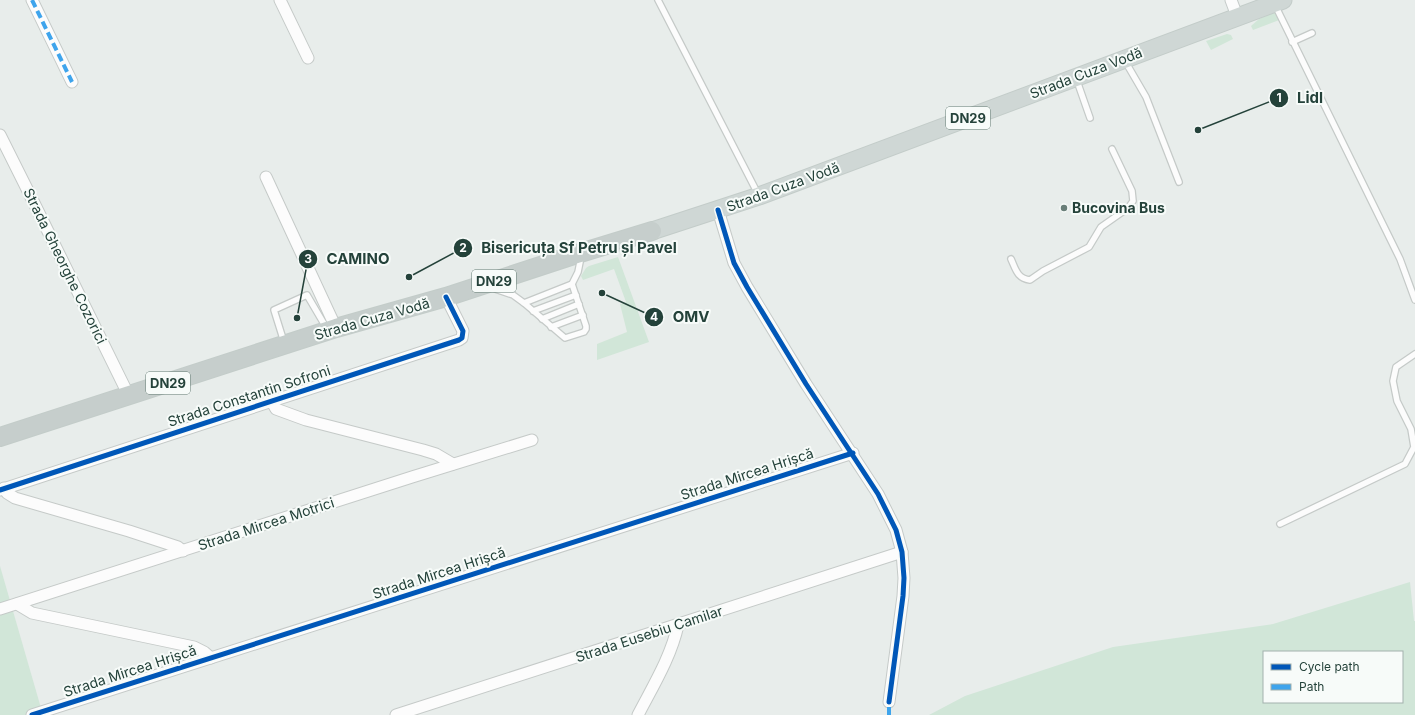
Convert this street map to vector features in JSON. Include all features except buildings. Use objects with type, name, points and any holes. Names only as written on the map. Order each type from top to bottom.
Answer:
[{"type":"highway","name":"Strada Cuza Vodă","points":[[0,437],[332,330],[446,297],[652,231]]},
{"type":"main road","name":"Strada Cuza Vodă","points":[[652,231],[759,196],[1237,16],[1278,2]]},
{"type":"street","points":[[32,0],[72,82]]},
{"type":"street","points":[[280,0],[308,58]]},
{"type":"street","points":[[1231,0],[1237,16]]},
{"type":"street","name":"Strada Gheorghe Cozorici","points":[[0,135],[129,396]]},
{"type":"street","points":[[266,177],[332,330]]},
{"type":"street","points":[[718,210],[734,263],[747,287],[806,384],[853,453],[878,494],[896,530],[902,552],[904,578],[890,702]]},
{"type":"street","name":"Strada Constantin Sofroni","points":[[2,489],[459,340],[462,338],[463,331],[446,297]]},
{"type":"street","points":[[272,402],[276,409],[284,413],[423,450],[436,454],[453,464]]},
{"type":"street","name":"Strada Mircea Motrici","points":[[0,609],[532,440]]},
{"type":"street","name":"Strada Mircea Hrișcă","points":[[32,715],[853,453]]},
{"type":"street","points":[[2,489],[15,498],[174,545],[183,551]]},
{"type":"street","name":"Strada Eusebiu Camilar","points":[[396,715],[902,552]]},
{"type":"street","points":[[17,604],[32,613],[194,647],[204,652],[211,658]]},
{"type":"street","points":[[638,715],[671,649],[678,625]]},
{"type":"lane","points":[[658,0],[759,196]]},
{"type":"lane","points":[[1278,2],[1292,42],[1400,259],[1415,300]]},
{"type":"lane","points":[[1292,42],[1312,33]]},
{"type":"lane","points":[[1124,59],[1146,98],[1179,182]]},
{"type":"lane","points":[[1076,77],[1090,118]]},
{"type":"lane","points":[[1011,259],[1017,273],[1023,279],[1030,280],[1089,247],[1102,227],[1128,208],[1133,201],[1132,191],[1112,149]]},
{"type":"lane","points":[[524,303],[572,284],[580,267],[577,254]]},
{"type":"lane","points":[[482,285],[513,295],[564,338],[584,332],[586,329],[583,315],[572,284]]},
{"type":"lane","points":[[285,345],[274,310],[307,295],[332,330]]},
{"type":"lane","points":[[533,311],[576,295]]},
{"type":"lane","points":[[542,319],[579,304]]},
{"type":"lane","points":[[551,327],[583,315]]},
{"type":"lane","points":[[1280,524],[1405,464],[1414,447],[1411,429],[1397,401],[1393,382],[1396,367],[1415,354]]},
{"type":"green space","points":[[1278,11],[1282,19],[1253,30],[1251,26],[1259,19]]},
{"type":"green space","points":[[1227,34],[1231,35],[1233,39],[1211,50],[1206,41]]},
{"type":"green space","points":[[618,257],[649,342],[597,360],[597,344],[627,332],[620,304],[626,302],[614,269],[583,280],[581,276],[589,266]]},
{"type":"green space","points":[[0,566],[43,715],[0,715]]},
{"type":"green space","points":[[1410,582],[1415,621],[1415,715],[929,715],[965,696],[1113,647],[1273,624]]},
{"type":"marked path","points":[[32,0],[72,82]]},
{"type":"marked path","points":[[889,702],[889,715]]},
{"type":"cycle path","points":[[718,210],[734,263],[747,287],[806,384],[878,494],[896,530],[902,552],[904,578],[889,702]]},
{"type":"cycle path","points":[[0,490],[459,340],[462,338],[463,331],[446,297]]},
{"type":"cycle path","points":[[32,715],[853,453]]},
{"type":"place","name":"Lidl","points":[[1198,130]]},
{"type":"place","name":"Bucovina Bus","points":[[1064,208]]},
{"type":"place","name":"Bisericuța Sf Petru și Pavel","points":[[409,277]]},
{"type":"place","name":"OMV","points":[[602,293]]},
{"type":"place","name":"CAMINO","points":[[297,318]]}]
